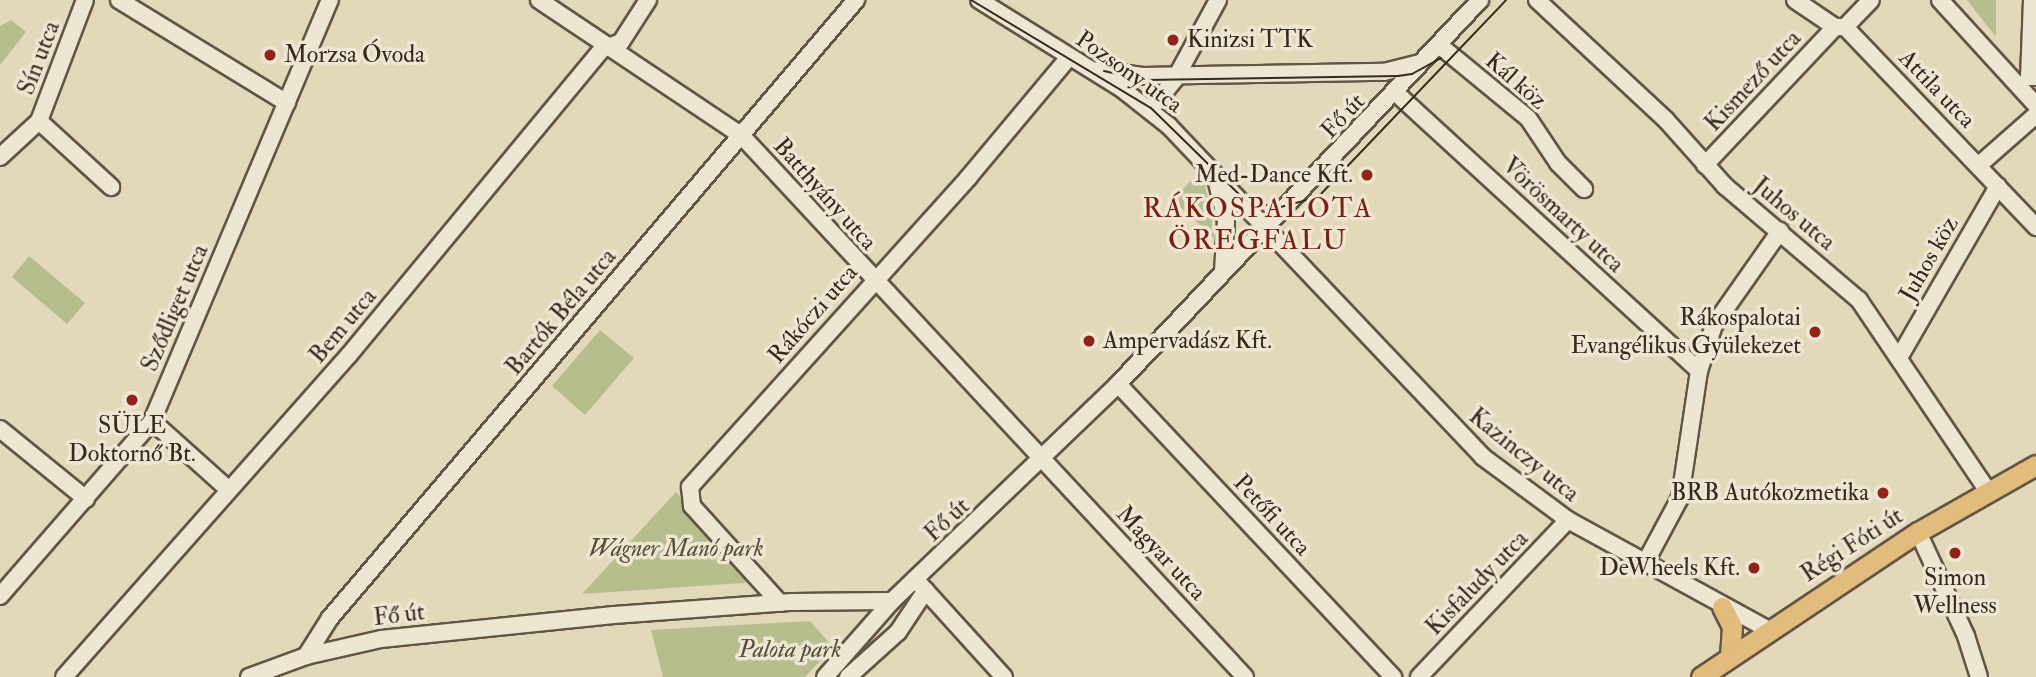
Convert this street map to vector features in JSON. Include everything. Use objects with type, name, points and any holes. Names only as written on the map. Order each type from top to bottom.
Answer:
[{"type":"main road","name":"Régi Fóti út","points":[[1702,677],[1767,629],[1918,532],[2036,465]]},
{"type":"main road","points":[[1722,607],[1732,628],[1730,656]]},
{"type":"street","name":"Sín utca","points":[[0,157],[39,121],[85,0]]},
{"type":"street","points":[[119,0],[286,103]]},
{"type":"street","name":"Sződliget utca","points":[[0,596],[152,421],[330,0]]},
{"type":"street","name":"Batthyány utca","points":[[539,0],[611,45],[741,135],[872,280],[1043,460]]},
{"type":"street","name":"Bem utca","points":[[64,677],[349,355],[602,49],[621,42],[648,0]]},
{"type":"street","name":"Bartók Béla utca","points":[[306,656],[330,618],[856,0]]},
{"type":"street","name":"Pozsony utca","points":[[979,0],[1150,110],[1214,172],[1267,230]]},
{"type":"street","points":[[1150,110],[1177,75],[1218,0]]},
{"type":"street","name":"Fő út","points":[[249,677],[306,656],[381,639],[780,603],[892,601],[921,585],[1118,384],[1223,272],[1267,230],[1480,0]]},
{"type":"street","name":"Juhos utca","points":[[1537,0],[1666,120],[1705,165],[1859,300],[1900,356],[1988,491]]},
{"type":"street","name":"Attila utca","points":[[1795,0],[1840,27],[1979,165],[2036,227]]},
{"type":"street","name":"Kismező utca","points":[[1705,165],[1840,27],[1871,0]]},
{"type":"street","points":[[1940,0],[2028,79]]},
{"type":"street","points":[[2032,0],[2028,79],[2036,106]]},
{"type":"street","points":[[1087,68],[1143,76],[1390,72],[1433,52]]},
{"type":"street","name":"Kál köz","points":[[1433,52],[1528,118],[1558,163],[1584,189]]},
{"type":"street","name":"Rákóczi utca","points":[[780,603],[692,506],[690,487],[872,280],[968,178],[1069,57]]},
{"type":"street","name":"Vörösmarty utca","points":[[1396,93],[1699,371]]},
{"type":"street","points":[[1979,165],[2036,115]]},
{"type":"street","points":[[39,121],[111,187]]},
{"type":"street","points":[[1214,172],[1226,221],[1223,272]]},
{"type":"street","name":"Juhos köz","points":[[1900,356],[1998,187]]},
{"type":"street","name":"Kazinczy utca","points":[[1267,230],[1483,457],[1568,520],[1644,565],[1767,629]]},
{"type":"street","points":[[1644,565],[1680,498],[1699,371],[1724,305],[1780,231]]},
{"type":"street","name":"Petőfi utca","points":[[1118,384],[1392,677]]},
{"type":"street","points":[[152,421],[229,489]]},
{"type":"street","points":[[0,429],[86,499]]},
{"type":"street","name":"Magyar utca","points":[[1043,460],[1245,677]]},
{"type":"street","name":"Kisfaludy utca","points":[[1419,677],[1568,520]]},
{"type":"street","points":[[1918,532],[1966,636],[1979,677]]},
{"type":"street","points":[[848,677],[898,632],[921,585],[1004,677]]},
{"type":"street","points":[[825,677],[892,601]]},
{"type":"green space","points":[[1967,0],[1996,0],[1996,37]]},
{"type":"green space","points":[[11,20],[26,32],[0,65],[0,26]]},
{"type":"green space","points":[[1200,171],[1203,173],[1215,239],[1173,200]]},
{"type":"green space","points":[[29,256],[85,303],[67,324],[12,277]]},
{"type":"green space","points":[[600,330],[634,358],[585,415],[552,386]]},
{"type":"green space","name":"Wágner Manó park","points":[[676,492],[757,582],[582,594]]},
{"type":"green space","name":"Palota park","points":[[810,621],[833,647],[805,677],[663,677],[651,630]]},
{"type":"tram line","points":[[971,0],[1151,108],[1244,199],[1277,208],[1318,197],[1506,0]]},
{"type":"tram line","points":[[1104,71],[1145,80],[1398,76],[1412,74],[1441,58]]},
{"type":"place","name":"Kinizsi TTK","points":[[1173,40]]},
{"type":"place","name":"Morzsa Óvoda","points":[[270,55]]},
{"type":"place","name":"Med-Dance Kft.","points":[[1367,175]]},
{"type":"place","name":"Rákospalotai Evangélikus Gyülekezet","points":[[1815,332]]},
{"type":"place","name":"Ampervadász Kft.","points":[[1089,341]]},
{"type":"place","name":"SÜLE Doktornő Bt.","points":[[132,400]]},
{"type":"place","name":"BRB Autókozmetika","points":[[1883,493]]},
{"type":"place","name":"Simon Wellness","points":[[1955,553]]},
{"type":"place","name":"DeWheels Kft.","points":[[1754,568]]},
{"type":"district","name":"RÁKOSPALOTA ÖREGFALU","points":[[1258,225]]}]
